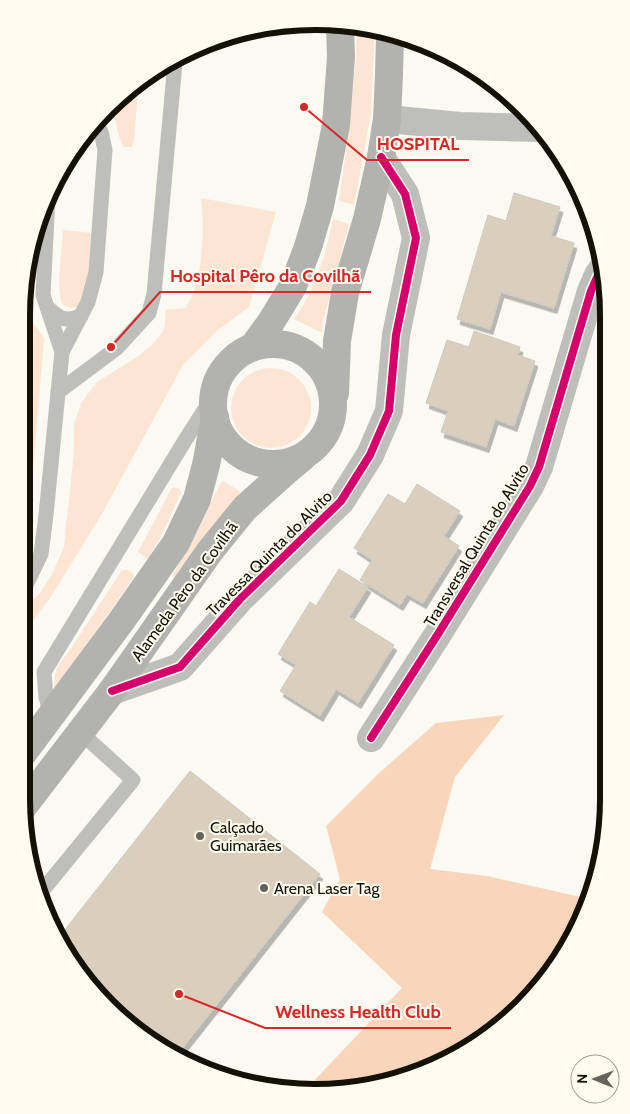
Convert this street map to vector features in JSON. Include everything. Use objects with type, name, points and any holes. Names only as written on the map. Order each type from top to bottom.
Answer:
[{"type":"main road","name":"Alameda Pêro da Covilhã","points":[[253,347],[293,286],[308,247],[320,206],[336,125],[341,57],[340,31]]},
{"type":"main road","name":"Alameda Pêro da Covilhã","points":[[30,797],[112,691],[210,551],[245,508],[319,445],[332,421],[337,341],[345,293],[381,157],[387,119],[390,40]]},
{"type":"main road","name":"Alameda Pêro da Covilhã","points":[[30,744],[176,543],[197,499],[206,466],[218,378],[234,357],[253,347],[268,344],[289,345],[312,357],[326,373],[334,399]]},
{"type":"main road","name":"Alameda Pêro da Covilhã","points":[[214,408],[216,427],[228,445],[240,455],[259,464],[271,465],[302,458]]},
{"type":"street","points":[[387,119],[460,126],[529,127]]},
{"type":"street","name":"Travessa Quinta do Alvito","points":[[112,691],[180,667],[240,598],[341,501],[370,455],[389,411],[396,335],[416,238],[405,194],[381,157]]},
{"type":"street","name":"Transversal Quinta do Alvito","points":[[371,738],[443,626],[536,474],[591,291],[598,276]]},
{"type":"lane","points":[[58,392],[117,348],[149,313],[154,294],[174,68]]},
{"type":"lane","points":[[30,578],[41,554],[62,352],[88,302],[96,272],[104,150],[99,129]]},
{"type":"lane","points":[[47,218],[43,295],[62,352]]},
{"type":"lane","points":[[47,307],[63,319],[81,316]]},
{"type":"lane","points":[[51,717],[46,697],[44,672],[184,442],[214,408]]},
{"type":"lane","points":[[44,888],[133,780],[80,732]]},
{"type":"shaded area","points":[[357,33],[375,36],[371,113],[354,205],[339,201],[350,123]]},
{"type":"shaded area","points":[[138,92],[132,147],[124,147],[118,134],[116,121],[110,116]]},
{"type":"shaded area","points":[[201,198],[276,212],[249,307],[218,330],[183,365],[103,512],[52,595],[30,625],[30,603],[40,593],[52,574],[64,547],[74,452],[74,424],[81,403],[97,382],[137,357],[153,344],[164,330],[166,310],[186,308],[192,297],[199,270],[203,224]]},
{"type":"shaded area","points":[[333,219],[349,224],[323,320],[322,333],[294,319],[314,284],[327,245]]},
{"type":"shaded area","points":[[63,230],[91,233],[87,296],[80,306],[74,308],[62,304],[60,296],[59,278]]},
{"type":"shaded area","points":[[30,320],[44,339],[30,505]]},
{"type":"shaded area","points":[[271,368],[286,371],[299,380],[308,393],[311,408],[308,423],[299,436],[286,445],[271,448],[256,445],[243,436],[234,423],[231,408],[234,393],[243,380],[256,371]]},
{"type":"shaded area","points":[[223,481],[239,491],[240,495],[177,579],[172,576]]},
{"type":"shaded area","points":[[175,487],[181,493],[148,559],[138,552],[171,489]]},
{"type":"shaded area","points":[[122,570],[132,572],[134,577],[54,688],[57,667]]},
{"type":"shaded area","points":[[504,715],[455,777],[430,869],[487,876],[582,897],[562,942],[541,972],[517,1001],[473,1036],[441,1055],[407,1069],[352,1082],[311,1084],[402,988],[322,912],[340,879],[326,826],[379,773],[436,723]]},
{"type":"building","points":[[514,193],[560,207],[551,236],[574,243],[554,308],[501,292],[490,329],[457,319],[488,215],[506,221]]},
{"type":"building","points":[[474,331],[520,347],[518,355],[535,361],[514,426],[495,419],[486,447],[441,432],[448,411],[426,403],[447,340],[469,347]]},
{"type":"building","points":[[417,484],[460,511],[444,536],[459,546],[423,603],[407,594],[400,605],[360,580],[372,560],[354,548],[388,494],[405,504]]},
{"type":"building","points":[[339,569],[368,587],[349,617],[394,645],[358,703],[336,689],[320,716],[280,691],[296,665],[278,654],[310,602],[316,606]]},
{"type":"building","points":[[190,771],[320,874],[181,1051],[157,1036],[113,1001],[78,957],[63,932]]},
{"type":"cycle path","points":[[112,691],[180,667],[240,599],[341,501],[370,455],[389,411],[396,335],[416,238],[405,194],[381,157]]},
{"type":"cycle path","points":[[371,738],[530,486],[539,467],[591,291],[598,276]]},
{"type":"place","name":"HOSPITAL","points":[[304,107]]},
{"type":"place","name":"Hospital Pêro da Covilhã","points":[[111,347]]},
{"type":"place","name":"Calçado Guimarães","points":[[200,836]]},
{"type":"place","name":"Arena Laser Tag","points":[[264,888]]},
{"type":"place","name":"Wellness Health Club","points":[[179,994]]}]
